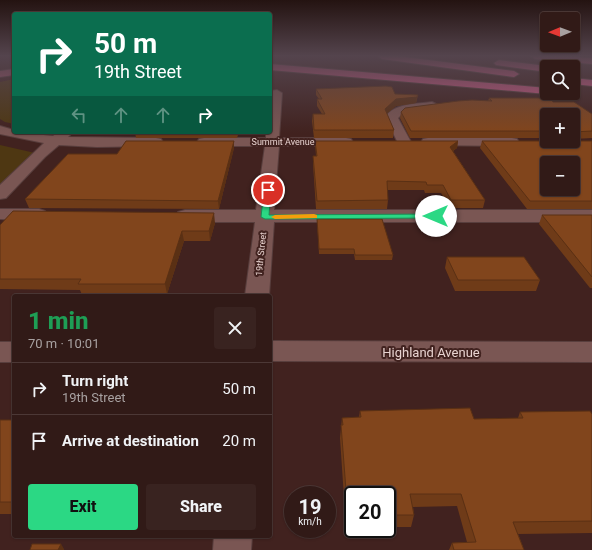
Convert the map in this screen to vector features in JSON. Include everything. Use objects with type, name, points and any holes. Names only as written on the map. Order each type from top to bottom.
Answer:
[{"type":"highway","points":[[441,82],[540,90]]},
{"type":"highway","points":[[580,82],[592,83]]},
{"type":"street","name":"19th Street","points":[[257,294],[265,217],[261,159],[273,142],[274,94]]},
{"type":"street","points":[[404,142],[392,121],[391,117],[394,113],[400,110],[445,105]]},
{"type":"street","points":[[0,130],[12,133]]},
{"type":"street","points":[[15,134],[23,136],[62,136],[84,143],[171,142]]},
{"type":"street","points":[[5,144],[23,136]]},
{"type":"street","points":[[0,194],[40,154],[62,136]]},
{"type":"street","name":"Summit Avenue","points":[[261,159],[234,149],[191,142],[359,142]]},
{"type":"street","points":[[389,142],[529,142]]},
{"type":"street","points":[[0,214],[54,215]]},
{"type":"street","points":[[170,216],[592,216]]},
{"type":"street","name":"Highland Avenue","points":[[272,351],[592,352]]},
{"type":"street","points":[[0,352],[12,352]]},
{"type":"street","points":[[232,550],[233,538]]},
{"type":"shaded area","points":[[0,82],[12,82],[12,124],[0,119]]},
{"type":"shaded area","points":[[0,145],[35,153],[0,186]]},
{"type":"building","points":[[392,87],[395,94],[418,95],[417,97],[396,99],[385,109],[394,130],[314,130],[313,114],[325,114],[317,99],[322,99],[316,89]]},
{"type":"building","points":[[489,98],[539,98],[540,100],[552,100],[553,102],[574,102],[592,114],[592,131],[580,132],[580,108],[540,108],[540,131],[411,131],[401,112],[405,108],[458,101],[492,101]]},
{"type":"building","points":[[126,141],[234,141],[218,201],[25,199],[68,154],[117,154]]},
{"type":"building","points":[[315,141],[458,141],[450,147],[485,200],[451,200],[443,185],[427,185],[426,182],[387,181],[388,200],[317,201],[313,156],[317,156]]},
{"type":"building","points":[[482,141],[540,141],[540,148],[580,148],[580,141],[592,141],[592,201],[530,201]]},
{"type":"building","points":[[13,211],[214,213],[209,231],[182,231],[165,284],[78,284],[81,279],[0,279],[0,225]]},
{"type":"building","points":[[542,215],[592,215],[592,277]]},
{"type":"building","points":[[317,219],[382,219],[393,255],[355,255],[354,249],[319,249]]},
{"type":"building","points":[[447,257],[524,257],[540,280],[458,280]]},
{"type":"building","points":[[470,408],[474,419],[523,418],[520,412],[590,411],[592,414],[592,521],[513,522],[524,550],[454,550],[452,543],[476,542],[461,494],[410,494],[414,515],[396,515],[396,486],[346,486],[341,425],[343,425],[342,418],[361,417],[360,411]]},
{"type":"building","points":[[0,420],[12,420],[12,502],[0,502]]},
{"type":"building","points":[[32,544],[61,544],[58,550],[30,550]]},
{"type":"slow traffic","points":[[275,217],[314,217]]},
{"type":"route","points":[[268,190],[265,217],[436,216]]}]
